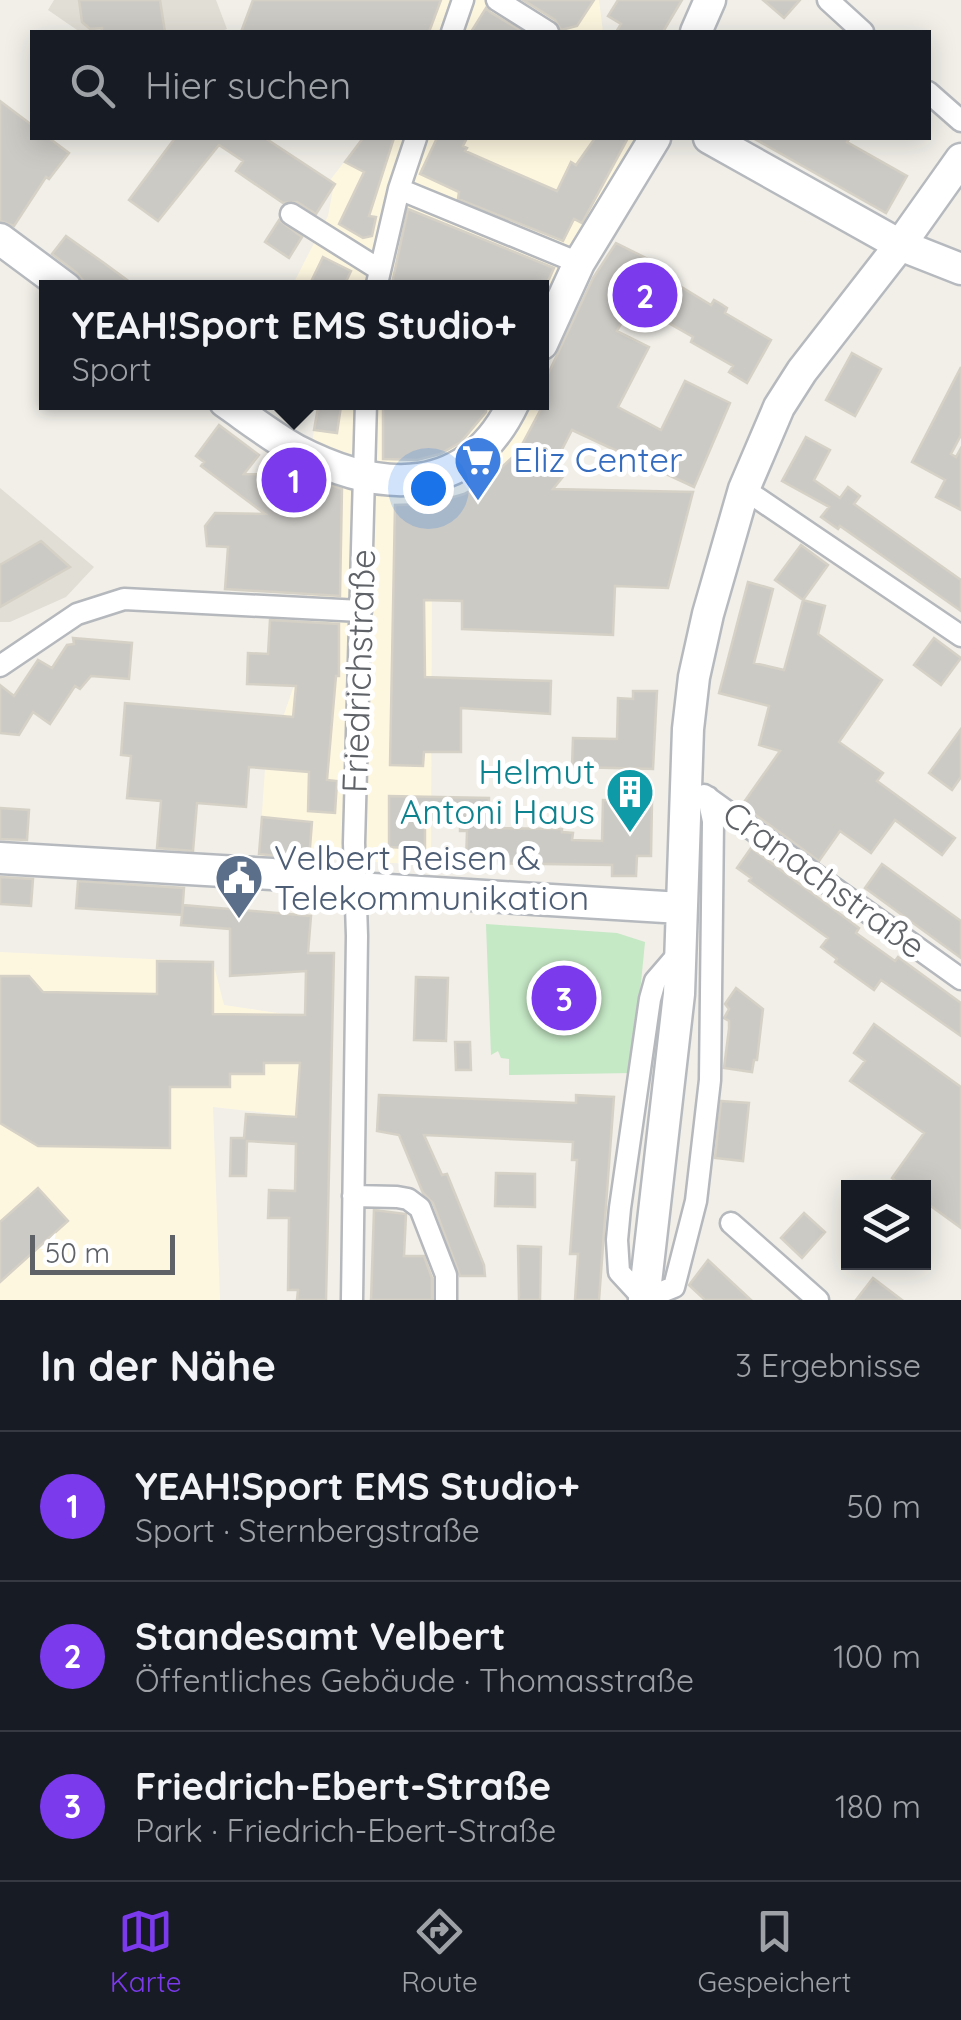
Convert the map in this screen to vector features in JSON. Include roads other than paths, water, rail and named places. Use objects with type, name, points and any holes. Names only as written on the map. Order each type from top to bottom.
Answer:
[{"type":"main road","points":[[697,30],[710,0]]},
{"type":"main road","points":[[549,328],[579,262],[653,140]]},
{"type":"main road","points":[[713,140],[900,246],[961,269]]},
{"type":"main road","points":[[644,1300],[679,994],[681,908],[696,791],[694,677],[708,614],[744,490],[779,407],[961,159]]},
{"type":"main road","points":[[0,240],[55,280]]},
{"type":"main road","points":[[236,410],[296,450],[366,475],[401,482],[442,476],[478,453],[496,434],[510,410]]},
{"type":"main road","points":[[0,858],[272,874],[356,888],[681,908]]},
{"type":"street","points":[[453,30],[463,0]]},
{"type":"street","points":[[497,0],[545,30]]},
{"type":"street","points":[[828,0],[861,30]]},
{"type":"street","points":[[931,95],[961,121]]},
{"type":"street","points":[[291,214],[378,279],[399,188],[415,140]]},
{"type":"street","points":[[399,188],[579,262]]},
{"type":"street","name":"Friedrichstraße","points":[[352,1300],[355,779],[366,410]]},
{"type":"street","points":[[744,490],[961,636]]},
{"type":"street","points":[[4,656],[77,614],[124,599],[361,610]]},
{"type":"street","points":[[681,950],[655,981],[650,999],[620,1208],[619,1272],[644,1300],[674,1288],[696,1200],[712,1034],[714,821],[696,791]]},
{"type":"street","name":"Cranachstraße","points":[[696,791],[961,979]]},
{"type":"street","points":[[679,994],[691,1002],[712,1034]]},
{"type":"street","points":[[353,1196],[397,1197],[420,1208],[446,1275],[446,1300]]},
{"type":"street","points":[[731,1223],[818,1300]]},
{"type":"place","name":"Standesamt Velbert","points":[[645,295]]},
{"type":"place","name":"YEAH!Sport EMS Studio+","points":[[294,480]]},
{"type":"place","name":"Eliz Center","points":[[478,502]]},
{"type":"place","name":"Helmut Antoni Haus","points":[[630,834]]},
{"type":"place","name":"Velbert Reisen & Telekommunikation","points":[[239,920]]},
{"type":"place","name":"Friedrich-Ebert-Straße","points":[[564,998]]}]
